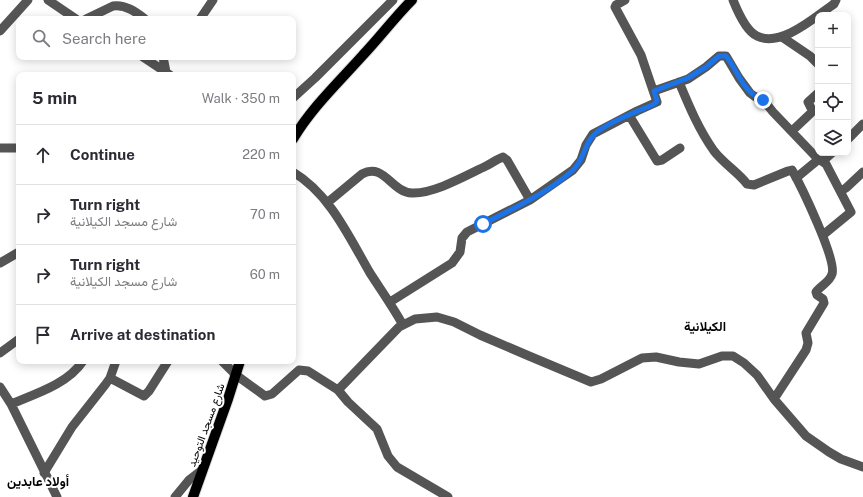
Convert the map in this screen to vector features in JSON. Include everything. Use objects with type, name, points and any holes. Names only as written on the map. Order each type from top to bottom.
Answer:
[{"type":"main road","points":[[296,133],[302,122],[319,102],[359,60],[412,0]]},
{"type":"main road","name":"شارع مسجد التوحيد","points":[[193,497],[239,364]]},
{"type":"street","points":[[0,31],[28,0]]},
{"type":"street","points":[[48,0],[72,16]]},
{"type":"street","points":[[202,16],[213,0]]},
{"type":"street","points":[[296,95],[393,0]]},
{"type":"street","points":[[390,302],[452,263],[460,252],[462,238],[468,232],[530,200],[572,170],[581,160],[586,145],[593,134],[629,115],[657,103],[641,55],[615,8],[616,5],[625,0]]},
{"type":"street","points":[[733,0],[744,21],[756,36],[782,38],[810,56],[815,61]]},
{"type":"street","points":[[782,38],[834,4],[836,0]]},
{"type":"street","points":[[92,16],[117,5],[130,9],[140,16]]},
{"type":"street","points":[[654,91],[679,82],[697,73],[719,56],[724,55],[728,58],[739,78],[750,93],[765,102],[821,160],[841,191],[851,212],[823,235]]},
{"type":"street","points":[[148,60],[166,72]]},
{"type":"street","points":[[164,60],[168,72]]},
{"type":"street","points":[[679,82],[692,112],[715,152],[736,171],[747,184],[754,185],[790,170],[793,172],[823,235],[828,249],[833,270],[830,278],[816,292],[817,295],[823,299],[824,303],[806,333],[808,343],[806,350],[774,399]]},
{"type":"street","points":[[792,131],[811,113],[812,110],[808,102],[815,96]]},
{"type":"street","points":[[629,115],[657,161],[662,160],[680,148]]},
{"type":"street","points":[[851,136],[863,124]]},
{"type":"street","points":[[0,148],[16,148]]},
{"type":"street","points":[[796,178],[827,156]]},
{"type":"street","points":[[327,203],[362,174],[372,170],[379,173],[397,187],[405,191],[419,193],[434,190],[503,157],[508,160],[530,200]]},
{"type":"street","points":[[841,191],[863,172]]},
{"type":"street","points":[[296,174],[307,181],[321,195],[340,221],[403,325]]},
{"type":"street","points":[[0,264],[16,254]]},
{"type":"street","points":[[338,390],[388,337],[403,325],[415,319],[423,318],[444,318],[591,382],[601,380],[642,358],[656,357],[679,362],[699,364],[722,356],[733,356],[744,363],[757,375],[774,399],[797,426],[817,444],[841,459],[863,466]]},
{"type":"street","points":[[0,353],[16,341]]},
{"type":"street","points":[[6,402],[48,388],[75,371],[81,364]]},
{"type":"street","points":[[44,473],[72,427],[110,378],[115,364]]},
{"type":"street","points":[[110,378],[144,396],[149,391],[166,364]]},
{"type":"street","points":[[225,364],[236,375],[265,396],[272,394],[300,370],[308,371],[338,390],[348,402],[377,429],[388,456],[397,467],[448,497]]},
{"type":"street","points":[[0,387],[6,402],[57,497]]},
{"type":"street","points":[[175,497],[189,480],[202,470]]},
{"type":"district","name":"الكيلانية","points":[[705,326]]},
{"type":"district","name":"أولاد عابدين","points":[[38,481]]},
{"type":"route","points":[[483,224],[530,200],[551,187],[572,170],[581,160],[586,145],[593,134],[637,111],[655,104],[657,101],[654,91],[688,78],[706,67],[719,56],[726,56],[750,93],[763,100]]}]
